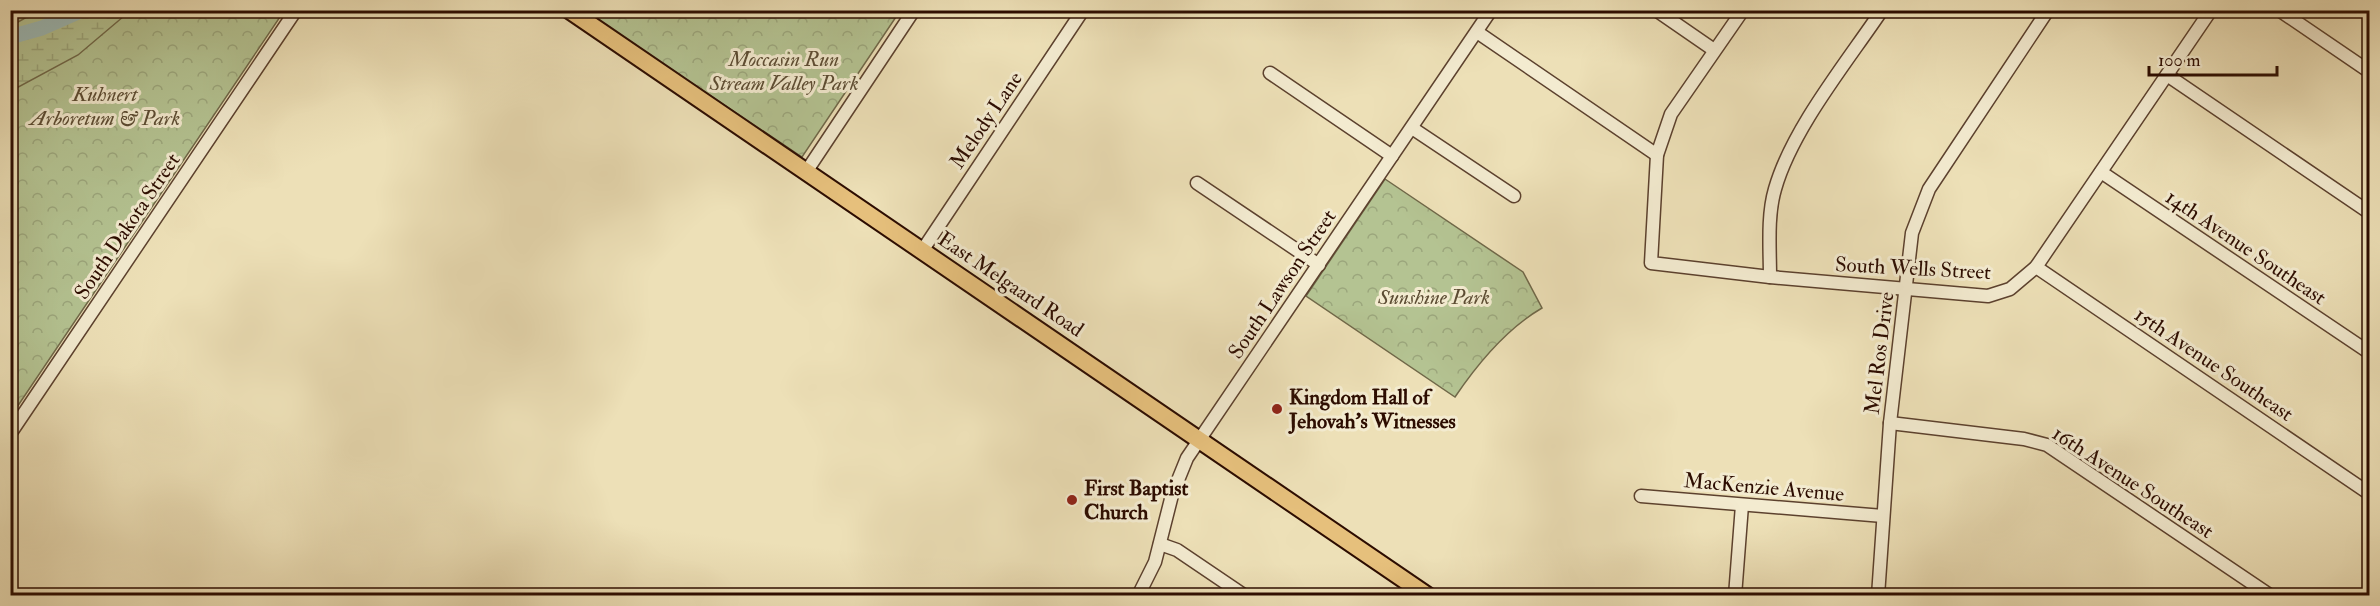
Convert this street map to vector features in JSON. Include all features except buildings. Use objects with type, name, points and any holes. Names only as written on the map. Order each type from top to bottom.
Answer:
[{"type":"main road","name":"East Melgaard Road","points":[[569,10],[1428,596]]},
{"type":"street","name":"South Dakota Street","points":[[10,434],[296,10]]},
{"type":"street","points":[[806,172],[914,10]]},
{"type":"street","name":"Melody Lane","points":[[922,251],[1083,10]]},
{"type":"street","name":"South Lawson Street","points":[[1138,596],[1155,562],[1179,474],[1491,10]]},
{"type":"street","points":[[1656,10],[1714,50]]},
{"type":"street","points":[[1476,32],[1657,155],[1671,114],[1743,10]]},
{"type":"street","points":[[1770,277],[1770,236],[1775,190],[1797,136],[1882,10]]},
{"type":"street","name":"Mel Ros Drive","points":[[1878,596],[1890,423],[1912,232],[1929,189],[2048,10]]},
{"type":"street","name":"South Wells Street","points":[[1657,155],[1651,263],[1770,277],[1988,296],[2010,289],[2036,267],[2211,10]]},
{"type":"street","points":[[2279,10],[2370,72]]},
{"type":"street","points":[[1270,73],[1392,156]]},
{"type":"street","points":[[2167,75],[2370,213]]},
{"type":"street","points":[[1412,128],[1514,196]]},
{"type":"street","name":"14th Avenue Southeast","points":[[2101,172],[2370,353]]},
{"type":"street","points":[[1197,183],[1319,265]]},
{"type":"street","name":"15th Avenue Southeast","points":[[2036,267],[2370,494]]},
{"type":"street","name":"16th Avenue Southeast","points":[[1890,423],[2024,439],[2047,445],[2271,596]]},
{"type":"street","name":"MacKenzie Avenue","points":[[1641,496],[1883,516]]},
{"type":"street","points":[[1735,596],[1742,505]]},
{"type":"street","points":[[1160,544],[1177,550],[1245,596]]},
{"type":"green space","points":[[39,10],[130,11],[78,55],[11,91],[11,26]]},
{"type":"green space","name":"Kuhnert Arboretum & Park","points":[[11,11],[284,11],[11,416]]},
{"type":"green space","name":"Moccasin Run Stream Valley Park","points":[[584,11],[900,11],[802,157]]},
{"type":"green space","name":"Sunshine Park","points":[[1385,179],[1523,272],[1542,308],[1505,336],[1473,372],[1455,397],[1306,296]]},
{"type":"waterway","points":[[10,37],[42,28],[83,10]]},
{"type":"place","name":"Kingdom Hall of Jehovah's Witnesses","points":[[1277,409]]},
{"type":"place","name":"First Baptist Church","points":[[1072,500]]}]
